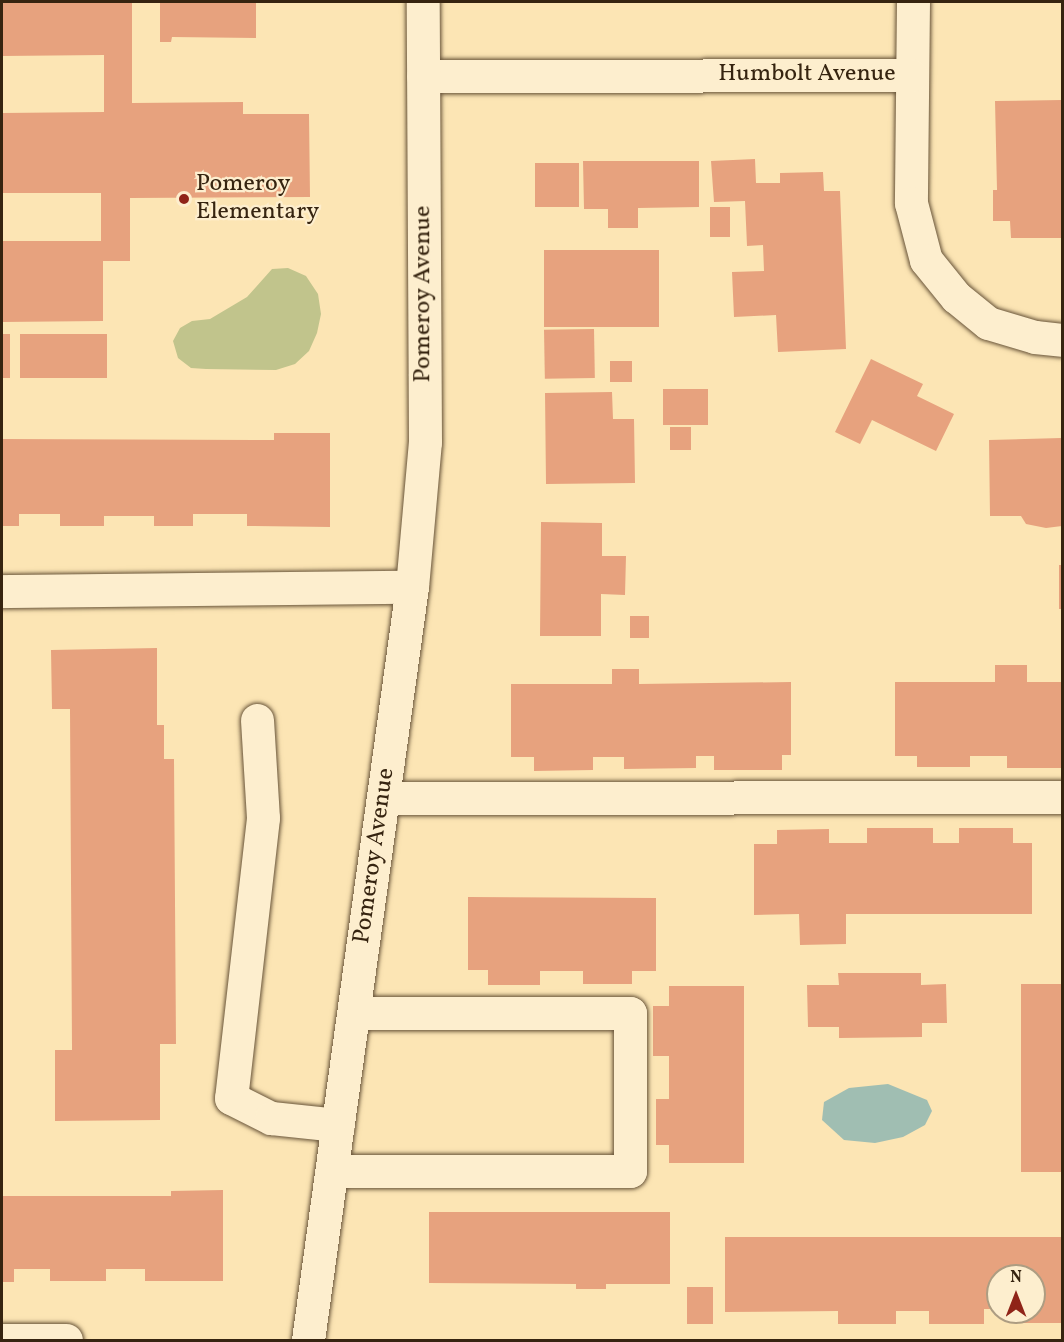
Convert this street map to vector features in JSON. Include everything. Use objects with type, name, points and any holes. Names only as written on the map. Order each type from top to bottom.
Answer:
[{"type":"street","name":"Pomeroy Avenue","points":[[308,1341],[412,587],[425,442],[423,2]]},
{"type":"street","points":[[912,75],[913,2]]},
{"type":"street","name":"Humbolt Avenue","points":[[423,75],[912,75],[912,203],[926,260],[956,297],[988,323],[1035,337],[1062,340]]},
{"type":"street","points":[[2,591],[412,587]]},
{"type":"street","points":[[257,720],[263,818],[231,1098],[271,1118],[338,1125]]},
{"type":"street","points":[[383,798],[1062,797]]},
{"type":"street","points":[[332,1171],[630,1171],[630,1013],[354,1013]]},
{"type":"street","points":[[2,1340],[66,1341]]},
{"type":"green space","points":[[288,268],[306,276],[318,294],[321,314],[317,333],[309,351],[295,364],[276,370],[206,369],[191,368],[178,358],[173,341],[180,328],[192,321],[210,319],[247,297],[272,269]]},
{"type":"shaded area","points":[[888,1084],[927,1100],[932,1111],[925,1125],[903,1137],[875,1143],[844,1140],[822,1120],[824,1102],[849,1088]]},
{"type":"building","points":[[2,2],[132,2],[132,103],[243,102],[243,114],[309,114],[310,197],[130,198],[130,261],[103,261],[103,321],[2,322],[2,241],[101,241],[101,193],[2,193],[2,113],[104,112],[104,55],[2,56]]},
{"type":"building","points":[[160,2],[256,2],[256,38],[172,37],[171,42],[160,42]]},
{"type":"building","points":[[1062,100],[1062,238],[1011,238],[1010,221],[993,221],[993,190],[997,190],[995,101]]},
{"type":"building","points":[[755,159],[756,183],[780,183],[780,173],[823,172],[824,191],[840,191],[846,349],[778,352],[776,315],[734,317],[732,272],[764,271],[763,245],[747,246],[745,201],[714,202],[711,161]]},
{"type":"building","points":[[583,161],[699,161],[699,207],[638,208],[638,228],[608,228],[608,209],[584,209]]},
{"type":"building","points":[[535,163],[579,163],[579,207],[535,207]]},
{"type":"building","points":[[710,207],[730,207],[730,237],[710,237]]},
{"type":"building","points":[[544,250],[659,250],[659,327],[544,327]]},
{"type":"building","points":[[594,329],[595,378],[545,379],[544,330]]},
{"type":"building","points":[[2,334],[10,334],[10,378],[2,378]]},
{"type":"building","points":[[20,334],[107,334],[107,378],[20,378]]},
{"type":"building","points":[[871,359],[923,384],[917,396],[954,414],[936,451],[872,420],[860,444],[835,432]]},
{"type":"building","points":[[610,361],[632,361],[632,382],[610,382]]},
{"type":"building","points":[[663,389],[708,389],[708,425],[663,425]]},
{"type":"building","points":[[612,392],[613,419],[634,419],[635,483],[546,484],[545,393]]},
{"type":"building","points":[[670,427],[691,427],[691,450],[670,450]]},
{"type":"building","points":[[274,433],[330,433],[330,527],[247,526],[247,514],[193,514],[193,526],[154,526],[154,516],[104,516],[104,526],[60,526],[60,514],[19,514],[19,526],[2,526],[2,439],[274,440]]},
{"type":"building","points":[[1061,438],[1062,526],[1046,528],[1026,524],[1021,516],[990,516],[989,440]]},
{"type":"building","points":[[541,522],[602,523],[602,556],[626,556],[625,595],[601,594],[601,636],[540,636]]},
{"type":"building","points":[[1059,565],[1062,565],[1062,609],[1059,609]]},
{"type":"building","points":[[630,616],[649,616],[649,638],[630,638]]},
{"type":"building","points":[[157,648],[157,725],[164,725],[164,759],[174,759],[176,1044],[160,1044],[160,1120],[55,1121],[55,1050],[72,1050],[70,709],[52,709],[51,650]]},
{"type":"building","points":[[995,665],[1027,665],[1027,682],[1062,682],[1062,768],[1007,768],[1007,756],[970,756],[970,767],[917,767],[917,756],[895,756],[895,682],[995,682]]},
{"type":"building","points":[[612,669],[639,669],[639,684],[791,682],[791,755],[782,755],[782,770],[714,770],[714,756],[696,756],[696,768],[624,769],[624,757],[593,757],[593,770],[534,771],[534,757],[511,757],[511,684],[612,684]]},
{"type":"building","points":[[867,828],[933,828],[933,843],[959,843],[959,828],[1013,828],[1013,843],[1032,843],[1032,914],[846,914],[846,944],[800,945],[799,914],[754,915],[754,844],[777,844],[777,830],[829,829],[829,843],[867,843]]},
{"type":"building","points":[[468,897],[656,898],[656,971],[632,971],[632,984],[583,984],[583,971],[540,971],[540,985],[488,985],[488,970],[468,970]]},
{"type":"building","points":[[838,973],[921,973],[921,985],[946,984],[947,1023],[922,1023],[922,1037],[839,1038],[839,1027],[808,1027],[807,985],[839,985]]},
{"type":"building","points":[[1021,984],[1062,984],[1062,1172],[1021,1172]]},
{"type":"building","points":[[669,986],[744,986],[744,1163],[669,1163],[669,1145],[656,1145],[656,1099],[669,1099],[669,1056],[653,1056],[653,1006],[669,1006]]},
{"type":"building","points":[[223,1190],[223,1281],[145,1281],[145,1269],[106,1269],[106,1281],[50,1281],[50,1269],[14,1269],[14,1282],[2,1282],[2,1196],[171,1196],[171,1191]]},
{"type":"building","points":[[429,1212],[670,1212],[670,1284],[606,1284],[606,1289],[576,1289],[576,1284],[429,1283]]},
{"type":"building","points":[[725,1237],[1062,1237],[1062,1323],[1046,1323],[1046,1264],[986,1264],[984,1324],[929,1324],[929,1311],[896,1311],[896,1324],[838,1324],[838,1311],[725,1312]]},
{"type":"building","points":[[687,1287],[713,1287],[713,1324],[687,1324]]},
{"type":"place","name":"Pomeroy Elementary","points":[[184,199]]}]
